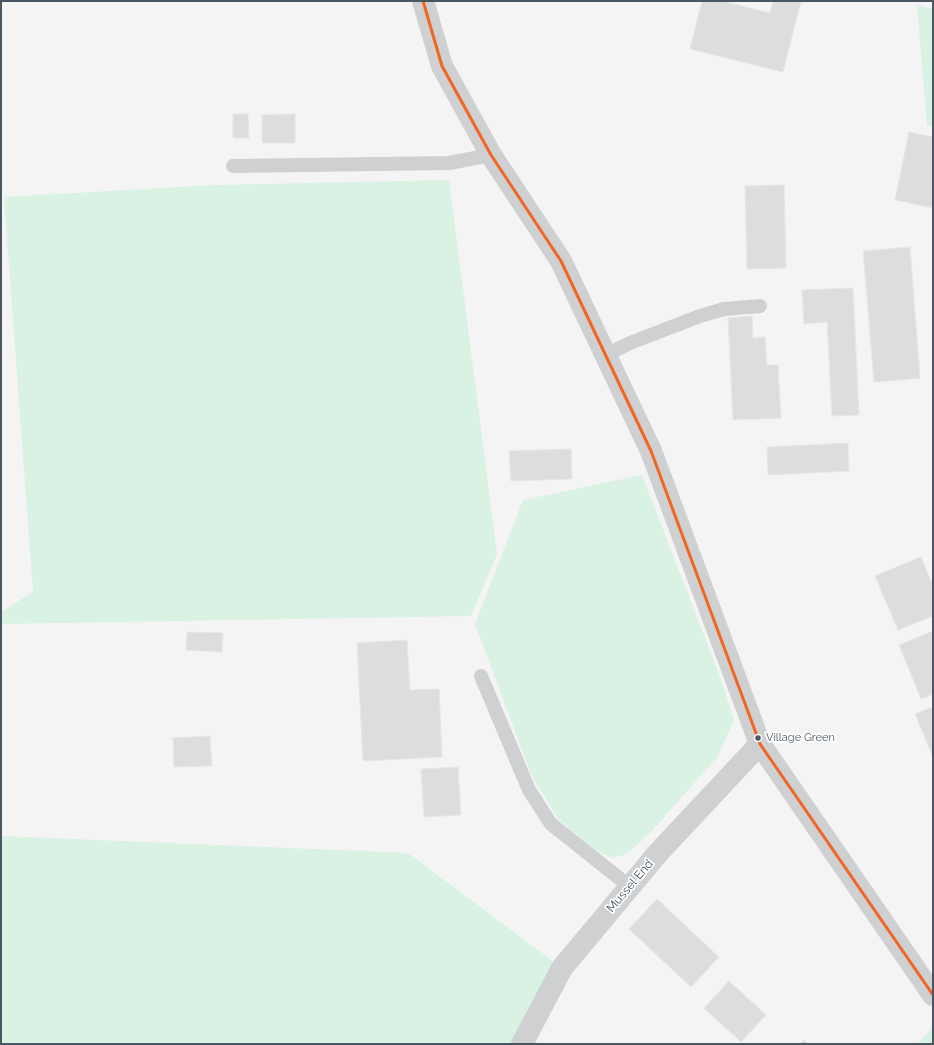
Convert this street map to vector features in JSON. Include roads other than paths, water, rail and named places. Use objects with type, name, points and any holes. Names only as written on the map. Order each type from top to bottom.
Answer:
[{"type":"street","points":[[423,1],[442,66],[491,155],[561,261],[651,451],[760,744],[933,995]]},
{"type":"street","name":"Mussel End","points":[[522,1044],[562,968],[658,852],[760,744]]},
{"type":"lane","points":[[233,166],[449,162],[491,155]]},
{"type":"lane","points":[[606,355],[630,343],[700,316],[724,309],[760,306]]},
{"type":"lane","points":[[481,676],[529,790],[551,824],[630,886]]},
{"type":"place","name":"Village Green","points":[[758,738]]}]
